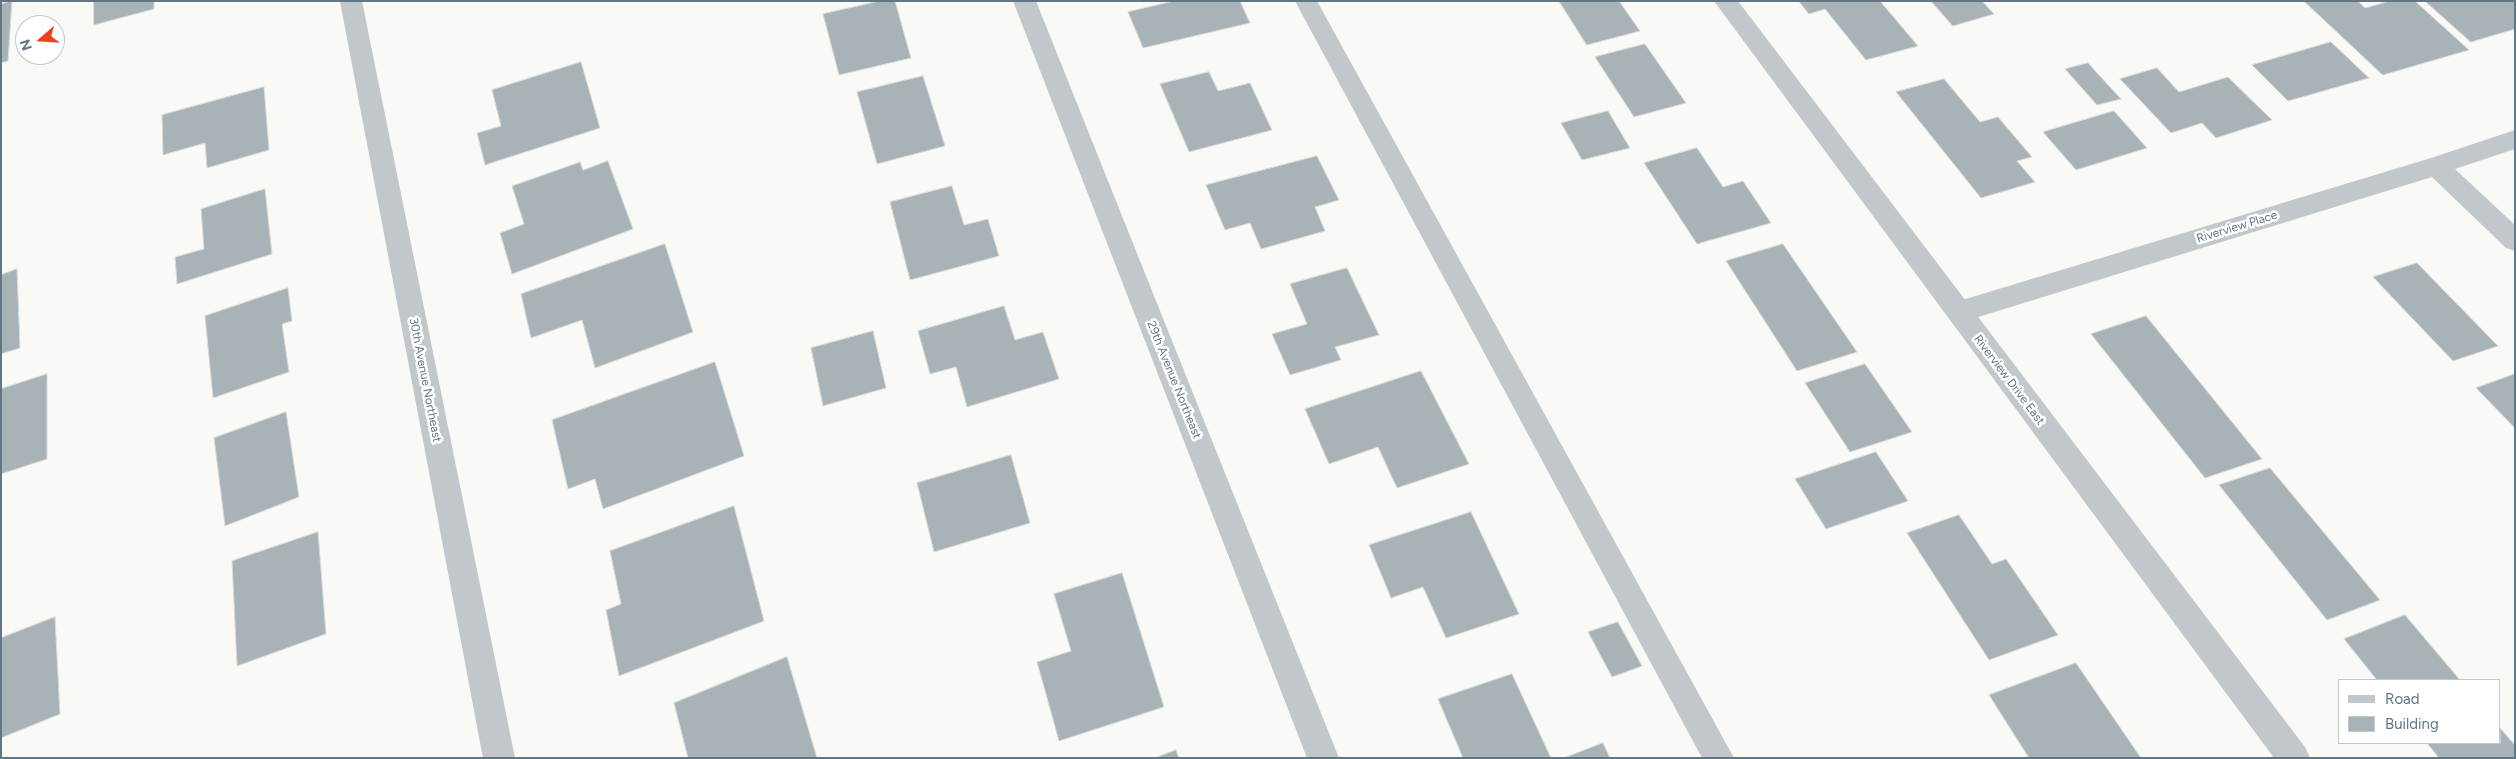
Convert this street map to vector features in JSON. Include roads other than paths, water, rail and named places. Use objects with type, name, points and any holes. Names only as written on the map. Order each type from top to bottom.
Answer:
[{"type":"street","name":"30th Avenue Northeast","points":[[351,1],[499,758]]},
{"type":"street","name":"29th Avenue Northeast","points":[[1024,1],[1323,758]]},
{"type":"street","name":"Riverview Drive East","points":[[1725,1],[2294,758]]},
{"type":"street","name":"Riverview Place","points":[[1959,312],[2436,166],[2515,139]]},
{"type":"street","points":[[2436,166],[2515,241]]},
{"type":"lane","points":[[1306,1],[1719,758]]}]
